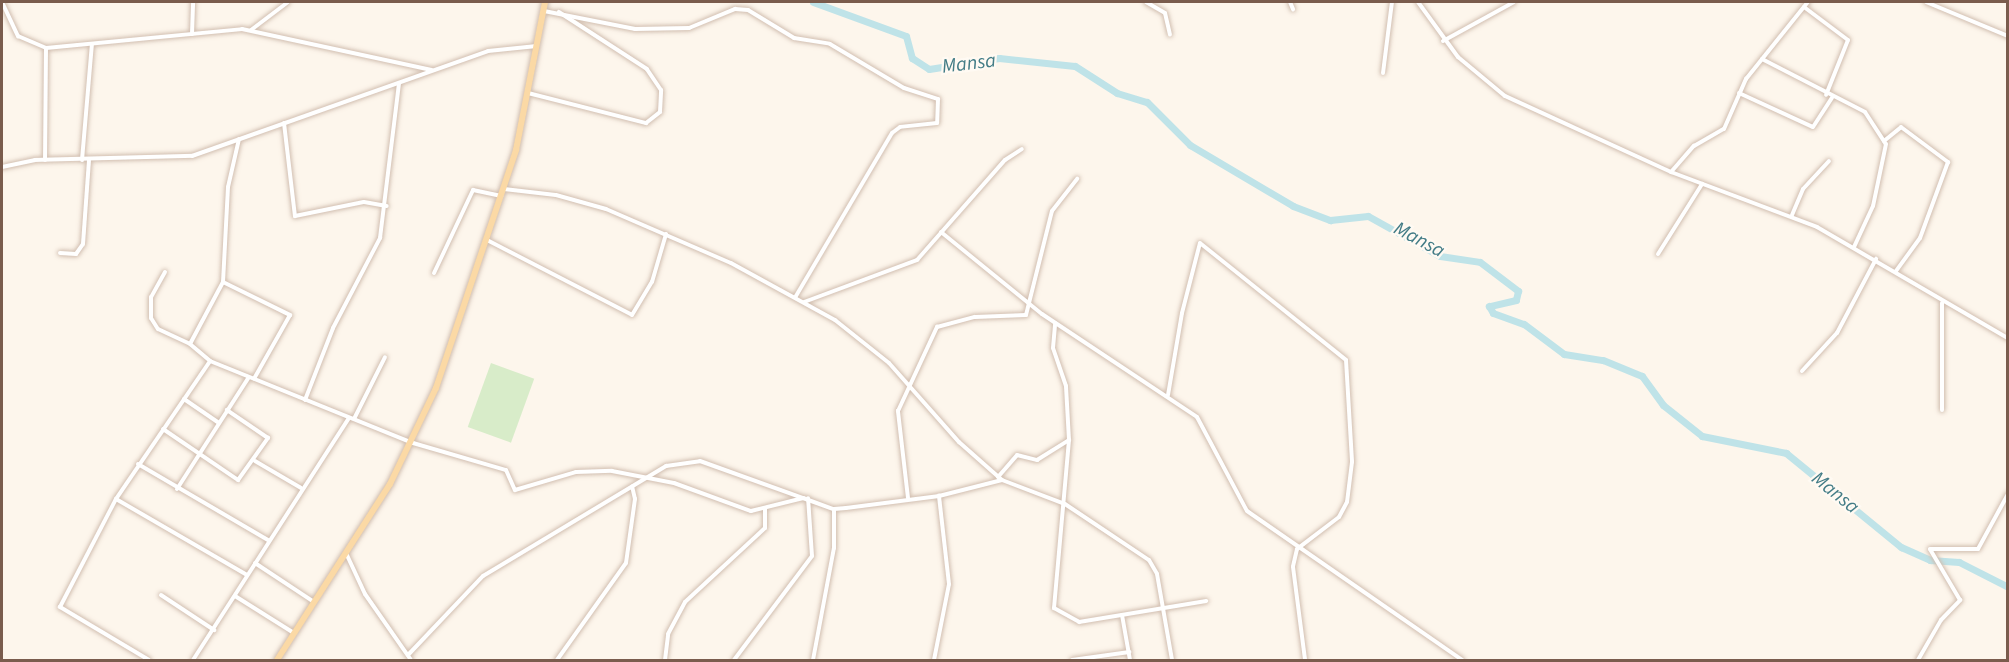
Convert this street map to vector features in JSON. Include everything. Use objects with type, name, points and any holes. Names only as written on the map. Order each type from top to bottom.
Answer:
[{"type":"main road","points":[[277,660],[346,554],[413,443],[502,196],[528,93],[545,2]]},
{"type":"street","points":[[2,2],[18,36],[46,48],[250,30],[433,71]]},
{"type":"street","points":[[192,34],[193,2]]},
{"type":"street","points":[[250,30],[288,2]]},
{"type":"street","points":[[1146,2],[1165,13],[1170,34]]},
{"type":"street","points":[[1290,2],[1293,9]]},
{"type":"street","points":[[1383,73],[1392,2]]},
{"type":"street","points":[[1418,2],[1443,41],[1505,96],[1671,172],[1792,215],[1876,259],[1942,302],[2007,339]]},
{"type":"street","points":[[1443,41],[1514,2]]},
{"type":"street","points":[[1671,172],[1694,146],[1724,129],[1739,93],[1762,59],[1808,2]]},
{"type":"street","points":[[1926,2],[2007,36]]},
{"type":"street","points":[[1804,7],[1848,40],[1826,95]]},
{"type":"street","points":[[543,11],[559,12],[635,29],[693,27],[735,9],[748,10],[794,38],[830,44],[904,88],[938,99],[937,123],[900,127],[892,133],[795,298]]},
{"type":"street","points":[[528,93],[646,123],[660,112],[661,90],[647,69],[559,12]]},
{"type":"street","points":[[82,160],[92,44]]},
{"type":"street","points":[[2,167],[45,160],[192,156],[488,51],[537,46]]},
{"type":"street","points":[[45,160],[46,48]]},
{"type":"street","points":[[1762,59],[1826,95],[1869,115],[1884,141],[1887,153],[1873,206],[1854,247]]},
{"type":"street","points":[[305,400],[333,327],[380,238],[387,206],[399,83]]},
{"type":"street","points":[[1739,93],[1813,127],[1832,98]]},
{"type":"street","points":[[284,123],[295,216],[364,202],[387,206]]},
{"type":"street","points":[[1884,141],[1901,127],[1948,162],[1915,248],[1896,271]]},
{"type":"street","points":[[190,344],[223,282],[228,187],[239,139]]},
{"type":"street","points":[[804,302],[917,260],[1005,160],[1022,149]]},
{"type":"street","points":[[60,253],[75,254],[83,244],[89,160]]},
{"type":"street","points":[[1792,215],[1803,189],[1829,161]]},
{"type":"street","points":[[908,498],[898,418],[909,388],[940,322],[1022,318],[1032,306],[1052,211],[1077,179]]},
{"type":"street","points":[[1658,254],[1702,184]]},
{"type":"street","points":[[504,189],[583,201],[666,234],[804,302],[889,363],[909,388],[1000,479],[1065,504],[1149,560],[1157,574],[1172,660]]},
{"type":"street","points":[[434,273],[472,190],[502,196]]},
{"type":"street","points":[[941,232],[1055,323],[1168,395],[1197,417],[1243,507],[1297,549],[1462,660]]},
{"type":"street","points":[[487,240],[632,315],[652,282],[666,234]]},
{"type":"street","points":[[1168,395],[1182,313],[1200,243],[1342,354],[1349,374],[1352,462],[1347,502],[1339,517],[1297,549],[1293,572],[1305,660]]},
{"type":"street","points":[[1802,371],[1837,333],[1876,259]]},
{"type":"street","points":[[165,272],[151,297],[151,318],[158,329],[190,344],[210,361],[305,400],[413,443],[506,470],[515,490],[582,471],[647,477],[730,507],[765,508],[805,498]]},
{"type":"street","points":[[177,489],[227,410],[252,378],[290,315],[223,282]]},
{"type":"street","points":[[1942,302],[1942,410]]},
{"type":"street","points":[[1055,323],[1053,348],[1066,386],[1069,440],[1065,504],[1052,605],[1078,622],[1206,601]]},
{"type":"street","points":[[193,660],[214,630],[301,488],[352,419],[385,357]]},
{"type":"street","points":[[149,660],[60,607],[116,499],[210,361]]},
{"type":"street","points":[[184,399],[219,423]]},
{"type":"street","points":[[163,429],[198,456],[238,480],[255,461],[268,434],[227,410]]},
{"type":"street","points":[[408,655],[483,576],[647,477],[684,460],[700,461],[834,509],[908,498],[939,496],[1000,479],[1017,455],[1037,460],[1069,440]]},
{"type":"street","points":[[255,461],[301,488]]},
{"type":"street","points":[[138,464],[177,489],[268,540]]},
{"type":"street","points":[[557,660],[626,563],[635,499],[632,486]]},
{"type":"street","points":[[1918,660],[1941,620],[1960,600],[1930,550],[1978,549],[2007,494]]},
{"type":"street","points":[[934,660],[949,584],[939,496]]},
{"type":"street","points":[[734,660],[812,556],[805,498]]},
{"type":"street","points":[[116,499],[247,574]]},
{"type":"street","points":[[664,660],[669,634],[685,602],[760,534],[767,524],[765,508]]},
{"type":"street","points":[[813,660],[834,548],[834,509]]},
{"type":"street","points":[[346,554],[365,594],[411,660]]},
{"type":"street","points":[[255,564],[314,602]]},
{"type":"street","points":[[161,595],[214,630]]},
{"type":"street","points":[[235,596],[294,633]]},
{"type":"street","points":[[1122,615],[1130,660]]},
{"type":"street","points":[[1072,660],[1129,652]]},
{"type":"green space","points":[[491,363],[534,379],[511,443],[468,427]]},
{"type":"waterway","name":"Mansa","points":[[813,2],[906,36],[912,58],[929,69],[999,58],[1075,66],[1117,93],[1147,102],[1190,145],[1293,206],[1330,220],[1368,216],[1440,256],[1480,262],[1518,291],[1516,300],[1489,306],[1493,313],[1524,324],[1564,354],[1603,360],[1642,376],[1663,405],[1702,436],[1786,453],[1901,547],[1930,560],[1959,562],[2008,587]]}]
